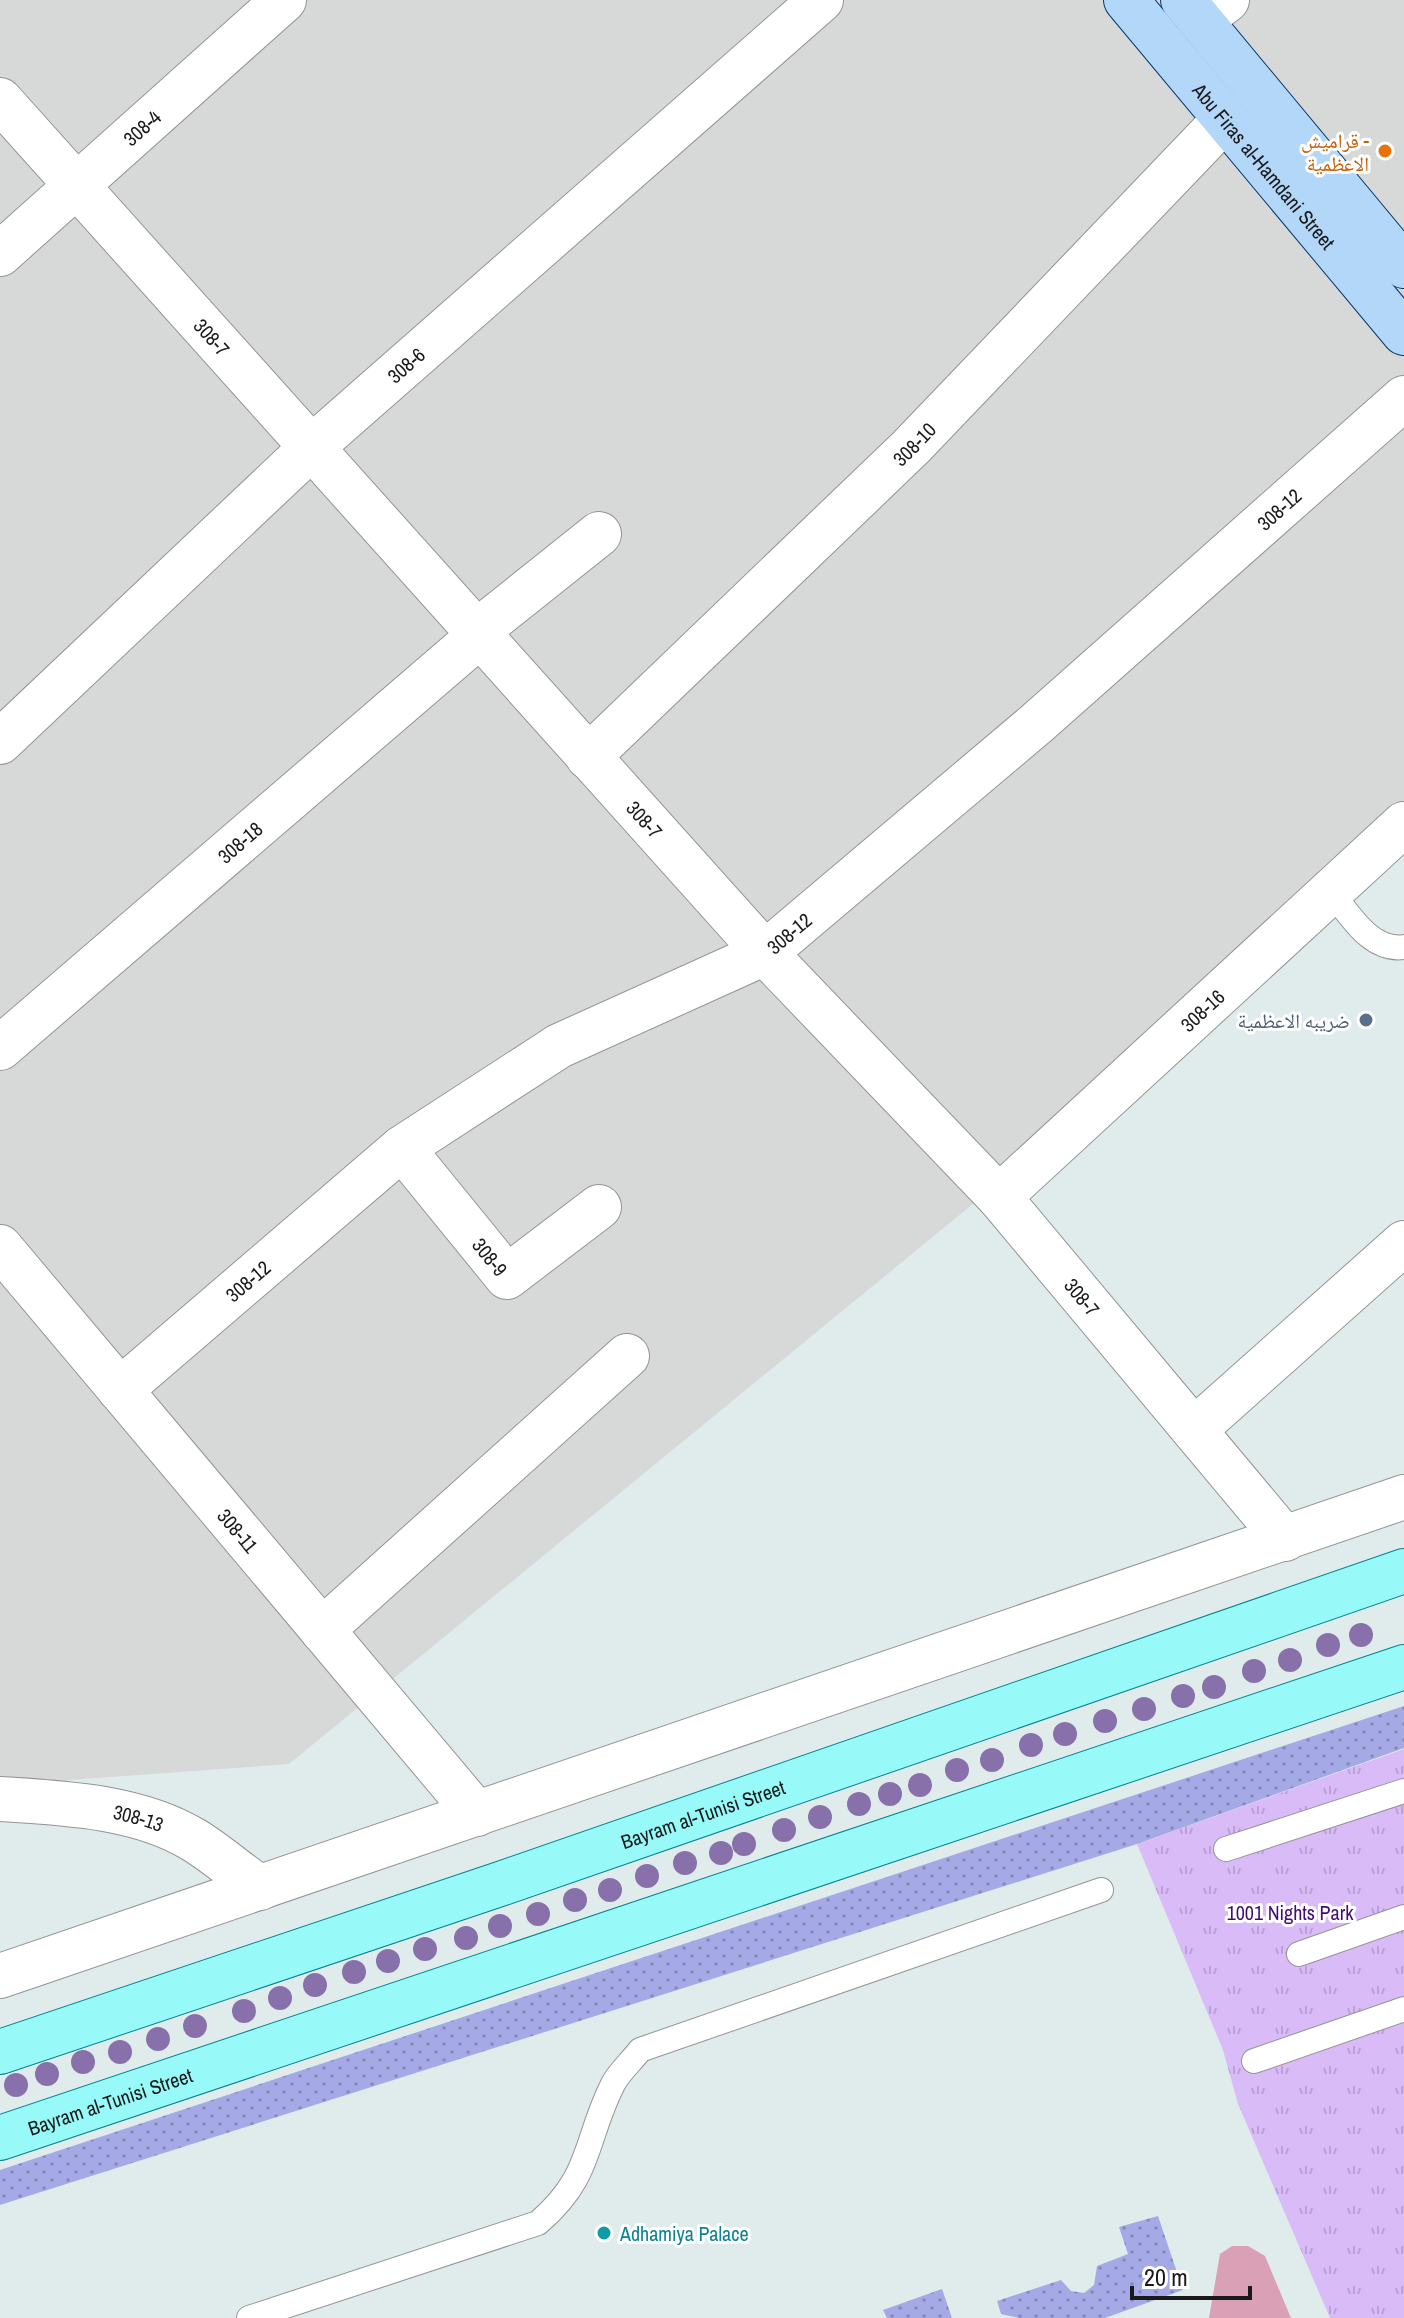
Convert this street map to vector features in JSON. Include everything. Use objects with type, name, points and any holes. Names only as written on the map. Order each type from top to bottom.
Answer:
[{"type":"main road","name":"Bayram al-Tunisi Street","points":[[0,2052],[500,1884],[1404,1571]]},
{"type":"main road","name":"Bayram al-Tunisi Street","points":[[0,2138],[1404,1667]]},
{"type":"street","name":"308-4","points":[[0,254],[284,0]]},
{"type":"street","name":"308-6","points":[[0,742],[312,447],[821,0]]},
{"type":"street","name":"Abu Firas al-Hamdani Street","points":[[1126,0],[1404,333]]},
{"type":"street","points":[[1203,7],[1404,266]]},
{"type":"street","name":"308-7","points":[[0,100],[765,953],[999,1197],[1285,1539]]},
{"type":"street","name":"308-10","points":[[588,757],[911,447],[1225,119]]},
{"type":"street","name":"308-12","points":[[120,1390],[402,1148],[559,1046],[765,953],[1048,714],[1404,398]]},
{"type":"street","name":"308-18","points":[[0,1048],[477,634],[599,534]]},
{"type":"street","name":"308-16","points":[[999,1197],[1404,824]]},
{"type":"street","name":"308-9","points":[[402,1148],[507,1277],[599,1207]]},
{"type":"street","points":[[1194,1430],[1404,1243]]},
{"type":"street","name":"308-11","points":[[0,1247],[477,1814]]},
{"type":"street","points":[[322,1630],[627,1356]]},
{"type":"street","points":[[0,1976],[1404,1497]]},
{"type":"street","name":"308-13","points":[[0,1799],[75,1804],[144,1819],[193,1840],[260,1888]]},
{"type":"lane","points":[[1332,893],[1374,940],[1393,948],[1404,947]]},
{"type":"lane","points":[[1226,1849],[1404,1791]]},
{"type":"lane","points":[[249,2318],[538,2223],[563,2202],[579,2176],[614,2082],[640,2050],[1101,1890]]},
{"type":"lane","points":[[1299,1954],[1404,1917]]},
{"type":"lane","points":[[1254,2061],[1404,2009]]},
{"type":"shaded area","points":[[0,0],[1404,0],[1404,851],[289,1764],[0,1785]]},
{"type":"shaded area","points":[[1404,1706],[1404,1748],[1137,1844],[0,2205],[0,2170]]},
{"type":"shaded area","points":[[1158,2216],[1183,2290],[1105,2318],[1019,2318],[1001,2314],[997,2301],[1061,2280],[1071,2291],[1084,2293],[1094,2285],[1097,2266],[1128,2254],[1119,2227]]},
{"type":"shaded area","points":[[1232,2246],[1248,2246],[1265,2256],[1291,2318],[1209,2318],[1220,2254]]},
{"type":"shaded area","points":[[942,2289],[952,2318],[887,2318],[883,2310]]},
{"type":"green space","name":"1001 Nights Park","points":[[1404,1749],[1404,2318],[1330,2318],[1238,2104],[1223,2050],[1137,1844]]},
{"type":"place","name":"قراميش - الاعظمية","points":[[1385,151]]},
{"type":"place","name":"ضريبه الاعظمية","points":[[1366,1020]]},
{"type":"place","name":"Adhamiya Palace","points":[[604,2233]]}]
